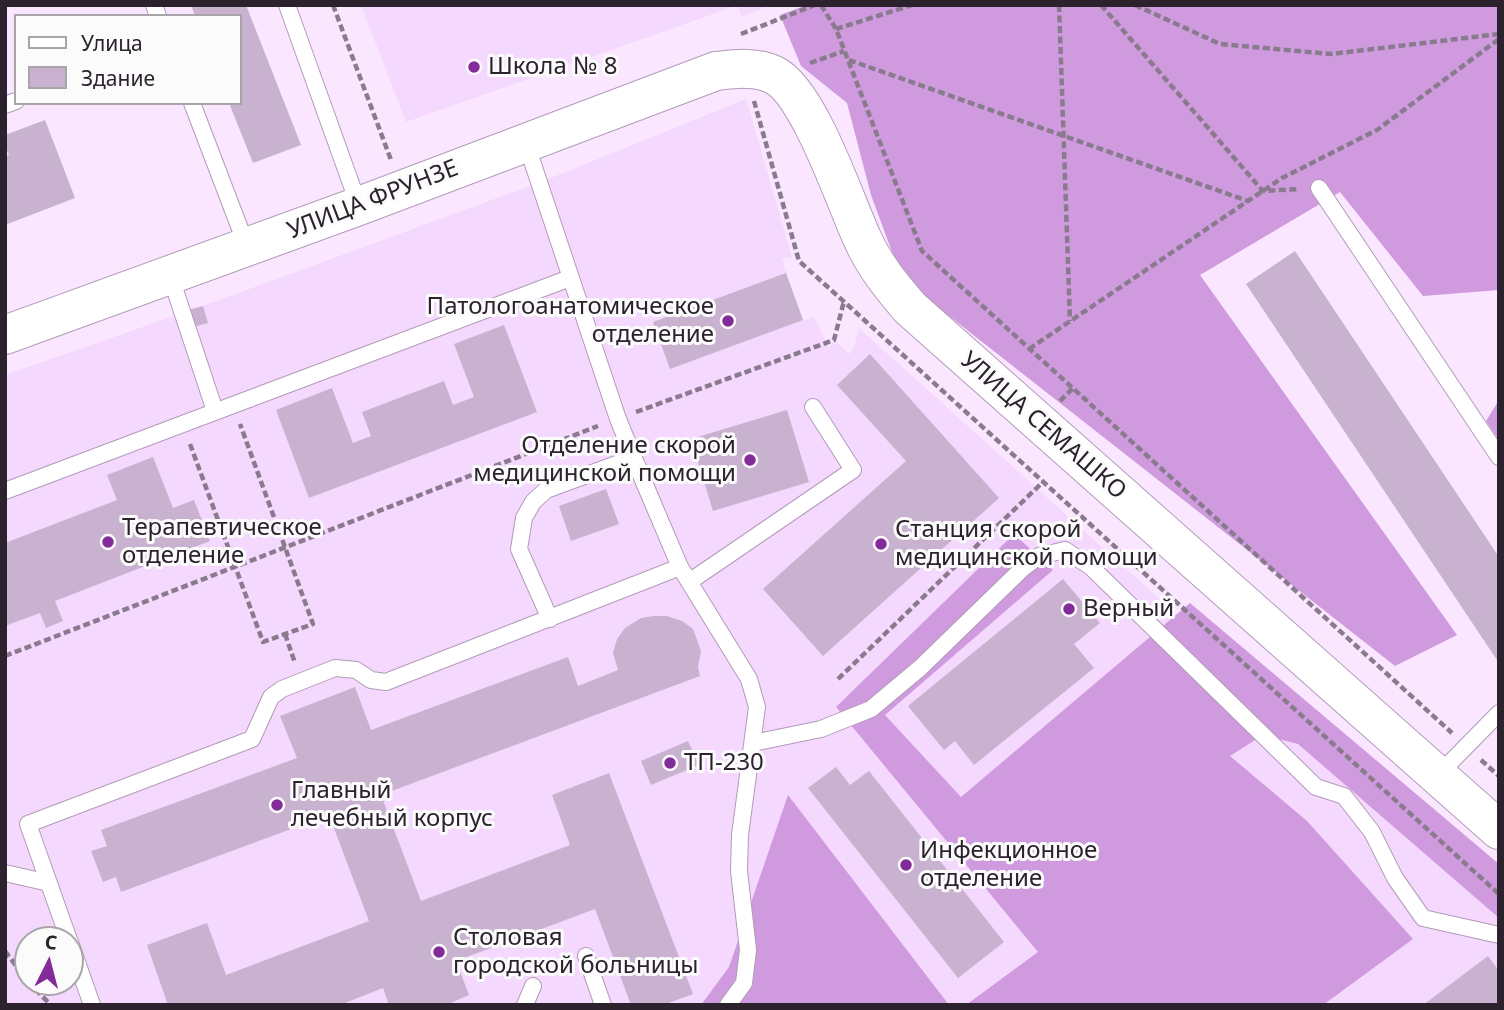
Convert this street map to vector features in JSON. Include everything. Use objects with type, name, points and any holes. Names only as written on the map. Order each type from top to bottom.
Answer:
[{"type":"street","name":"УЛИЦА ФРУНЗЕ","points":[[5,335],[359,206],[716,71],[742,68]]},
{"type":"street","name":"УЛИЦА СЕМАШКО","points":[[742,68],[774,75],[794,93],[829,156],[862,239],[882,275],[910,308],[1499,830]]},
{"type":"lane","points":[[287,5],[359,206]]},
{"type":"lane","points":[[193,105],[247,247]]},
{"type":"lane","points":[[526,143],[618,419],[640,473],[680,568],[749,680],[757,707],[740,835],[739,871],[748,950],[744,983],[728,1005]]},
{"type":"lane","points":[[1319,188],[1499,457]]},
{"type":"lane","points":[[170,275],[215,411]]},
{"type":"lane","points":[[5,491],[570,278]]},
{"type":"lane","points":[[689,582],[853,470],[813,407]]},
{"type":"lane","points":[[550,619],[519,549],[524,518],[533,502],[546,490],[633,458],[640,473]]},
{"type":"lane","points":[[753,743],[821,729],[871,709],[920,668],[1022,569],[1039,556],[1065,550],[1091,567],[1316,787],[1344,796],[1372,832],[1395,878],[1423,918],[1499,935]]},
{"type":"lane","points":[[65,926],[27,824],[252,739],[271,697],[335,667],[356,670],[371,680],[386,682],[680,568]]},
{"type":"lane","points":[[1438,775],[1499,713]]},
{"type":"lane","points":[[5,873],[49,883]]},
{"type":"lane","points":[[586,956],[603,1005]]},
{"type":"lane","points":[[84,982],[92,1005]]},
{"type":"lane","points":[[525,1005],[533,986]]},
{"type":"path","points":[[333,5],[393,164]]},
{"type":"path","points":[[821,5],[836,29],[922,251],[1499,776]]},
{"type":"path","points":[[836,29],[911,5]]},
{"type":"path","points":[[1059,5],[1070,321]]},
{"type":"path","points":[[1101,5],[1263,191]]},
{"type":"path","points":[[1135,5],[1220,44],[1331,54],[1499,37]]},
{"type":"path","points":[[1029,349],[1282,178],[1377,130],[1499,37]]},
{"type":"path","points":[[848,60],[1248,201]]},
{"type":"path","points":[[1263,191],[1319,188]]},
{"type":"path","points":[[5,656],[618,419],[834,340],[844,301]]},
{"type":"path","points":[[183,424],[263,642],[313,624],[233,405]]},
{"type":"path","points":[[838,679],[1044,481]]},
{"type":"path","points":[[285,634],[302,681]]},
{"type":"shaded area","name":"Школа № 8","points":[[361,5],[736,5],[736,6],[406,122]]},
{"type":"shaded area","points":[[738,5],[771,5],[741,17]]},
{"type":"shaded area","points":[[807,5],[1499,5],[1499,290],[1423,296],[1340,192],[1200,275],[1457,635],[1395,666],[902,279],[871,195],[847,103],[801,66],[780,15]]},
{"type":"shaded area","points":[[746,99],[792,257],[782,259],[803,320],[814,317],[829,348],[834,340],[849,354],[854,347],[859,328],[1499,905],[1499,1005],[5,1005],[5,375],[203,306],[541,182]]},
{"type":"shaded area","points":[[1499,400],[1499,440],[1486,421]]},
{"type":"shaded area","points":[[1014,534],[1053,570],[885,715],[961,797],[1190,603],[1499,864],[1499,918],[1298,744],[1263,735],[1230,756],[1307,821],[1413,939],[1323,1005],[966,1005],[1038,952],[836,707]]},
{"type":"shaded area","points":[[788,795],[949,1005],[701,1005],[729,967]]},
{"type":"building","points":[[191,5],[246,5],[301,145],[253,163],[230,105],[242,105],[242,14],[194,14]]},
{"type":"building","points":[[45,120],[75,198],[5,225],[5,156],[9,155],[5,146],[5,135]]},
{"type":"building","points":[[1295,251],[1499,557],[1499,663],[1246,284]]},
{"type":"building","name":"Патологоанатомическое отделение","points":[[786,273],[803,320],[670,369],[653,322]]},
{"type":"building","points":[[203,306],[208,323],[193,327],[188,310]]},
{"type":"building","points":[[504,325],[537,412],[309,498],[276,410],[332,388],[353,443],[371,436],[362,412],[444,381],[453,405],[474,397],[454,344]]},
{"type":"building","name":"Станция скорой медицинской помощи","points":[[870,354],[999,498],[823,656],[763,589],[906,461],[837,385]]},
{"type":"building","name":"Отделение скорой медицинской помощи","points":[[787,410],[809,482],[713,511],[691,439]]},
{"type":"building","name":"Терапевтическое отделение","points":[[153,457],[173,508],[194,500],[210,541],[55,601],[63,621],[46,628],[40,613],[5,626],[5,543],[117,500],[107,475]]},
{"type":"building","points":[[606,489],[619,524],[571,541],[559,506]]},
{"type":"building","points":[[1063,579],[1100,623],[1074,644],[1094,668],[974,765],[955,741],[944,750],[908,706]]},
{"type":"building","name":"Главный лечебный корпус","points":[[667,616],[682,621],[693,629],[701,651],[698,667],[700,676],[381,795],[421,901],[570,845],[552,795],[609,773],[693,994],[663,1005],[631,1005],[595,909],[456,961],[469,995],[446,1005],[389,1005],[383,988],[340,1005],[168,1005],[147,945],[207,923],[226,975],[369,921],[329,815],[121,892],[116,877],[103,882],[91,851],[107,846],[101,830],[297,758],[280,716],[355,687],[371,730],[568,657],[578,686],[618,670],[613,653],[617,639],[625,628],[641,618]]},
{"type":"building","name":"ТП-230","points":[[688,741],[699,765],[651,785],[641,761]]},
{"type":"building","name":"Инфекционное отделение","points":[[836,767],[850,785],[869,771],[1004,942],[958,978],[808,788]]},
{"type":"building","points":[[1488,956],[1499,971],[1499,1005],[1423,1005]]},
{"type":"place","name":"Школа № 8","points":[[474,67]]},
{"type":"place","name":"Патологоанатомическое отделение","points":[[728,321]]},
{"type":"place","name":"Отделение скорой медицинской помощи","points":[[750,460]]},
{"type":"place","name":"Терапевтическое отделение","points":[[108,542]]},
{"type":"place","name":"Станция скорой медицинской помощи","points":[[881,544]]},
{"type":"place","name":"Верный","points":[[1069,609]]},
{"type":"place","name":"ТП-230","points":[[670,763]]},
{"type":"place","name":"Главный лечебный корпус","points":[[277,805]]},
{"type":"place","name":"Инфекционное отделение","points":[[906,865]]},
{"type":"place","name":"Столовая городской больницы","points":[[439,952]]}]
